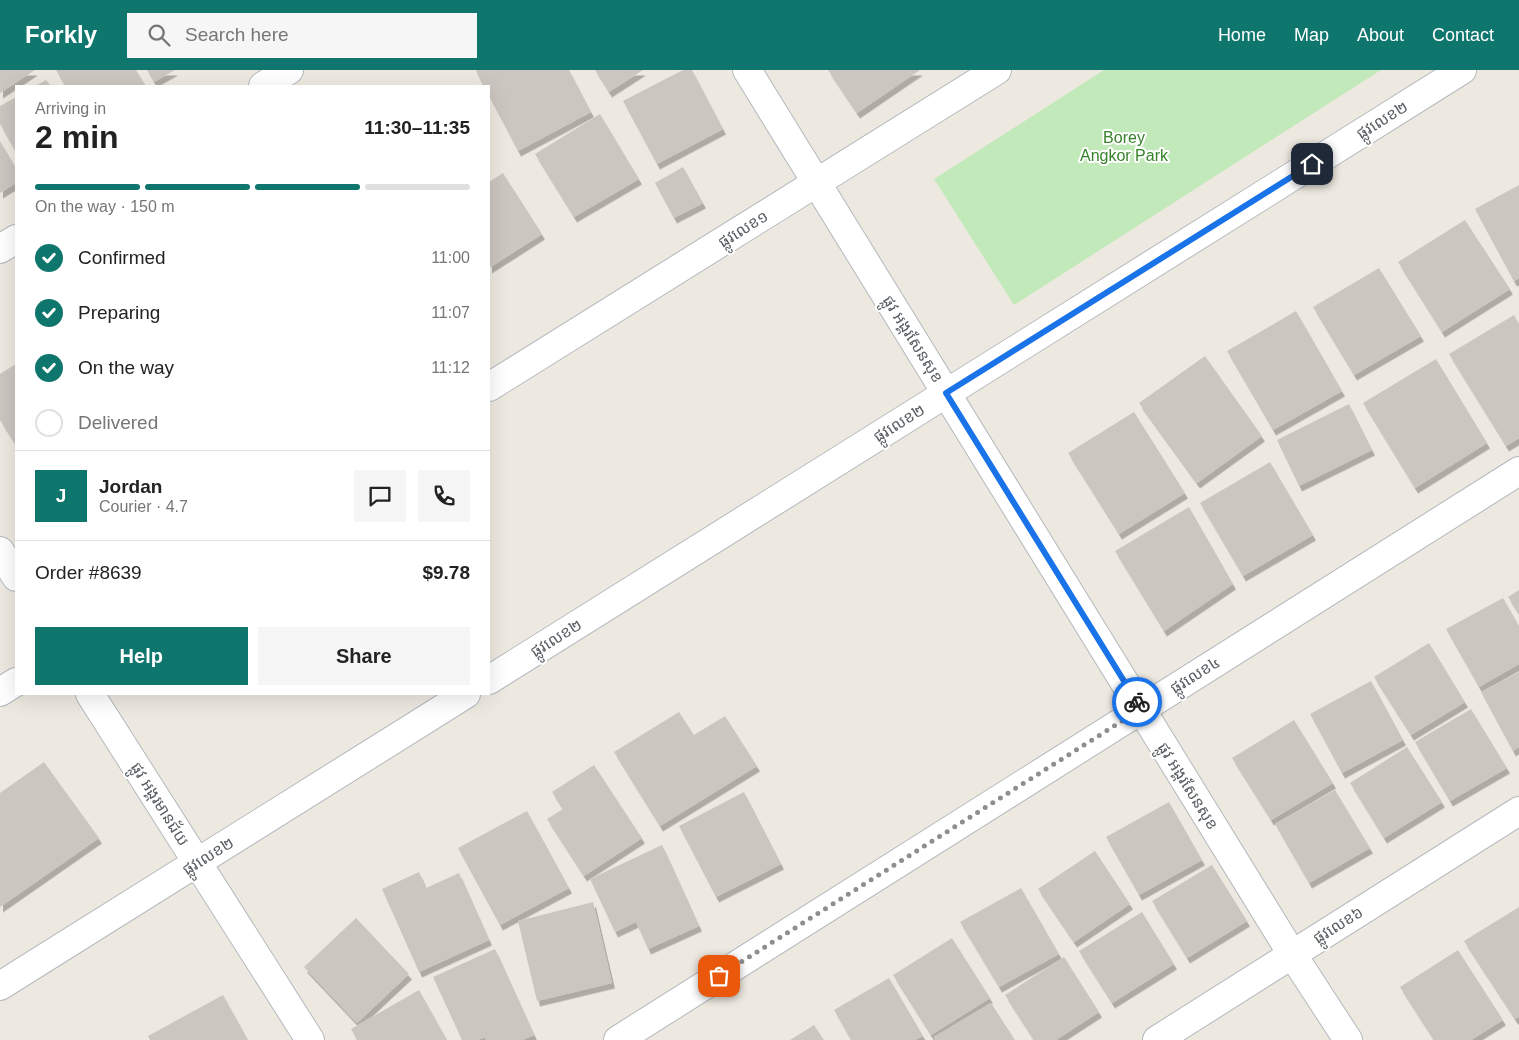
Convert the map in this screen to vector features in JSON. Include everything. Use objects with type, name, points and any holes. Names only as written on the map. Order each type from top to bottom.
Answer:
[{"type":"street","points":[[265,85],[289,70]]},
{"type":"street","name":"ផ្លូវ អង្គរសែនសុខ","points":[[747,70],[1292,954],[1348,1040]]},
{"type":"street","name":"ផ្លូវលេខ១","points":[[490,386],[997,70]]},
{"type":"street","name":"ផ្លូវលេខ២","points":[[490,679],[1462,70]]},
{"type":"street","points":[[0,249],[15,240]]},
{"type":"street","name":"ផ្លូវលេខ៤","points":[[618,1040],[1519,471]]},
{"type":"street","points":[[0,551],[15,575]]},
{"type":"street","points":[[0,692],[15,683]]},
{"type":"street","name":"ផ្លូវ អង្គរមានជ័យ","points":[[91,695],[310,1040]]},
{"type":"street","name":"ផ្លូវលេខ២","points":[[0,986],[464,695]]},
{"type":"street","name":"ផ្លូវលេខ៦","points":[[1157,1040],[1519,811]]},
{"type":"green space","name":"Borey Angkor Park","points":[[1104,70],[1381,70],[1014,305],[934,179]]},
{"type":"building","points":[[0,70],[35,70],[0,93]]},
{"type":"building","points":[[56,70],[136,70],[145,85],[64,85]]},
{"type":"building","points":[[147,70],[175,70],[154,82]]},
{"type":"building","points":[[569,70],[591,112],[518,151],[490,98],[490,85],[483,85],[476,71]]},
{"type":"building","points":[[595,70],[643,70],[609,92]]},
{"type":"building","points":[[683,70],[692,70],[723,129],[657,164],[623,101]]},
{"type":"building","points":[[828,70],[920,70],[857,113]]},
{"type":"building","points":[[46,80],[50,85],[37,85]]},
{"type":"building","points":[[15,98],[15,150],[0,124],[0,106]]},
{"type":"building","points":[[600,114],[639,179],[574,217],[535,154]]},
{"type":"building","points":[[0,141],[15,166],[15,184],[0,193]]},
{"type":"building","points":[[683,167],[703,203],[674,218],[655,183]]},
{"type":"building","points":[[503,173],[542,234],[490,267],[490,181]]},
{"type":"building","points":[[1519,185],[1519,278],[1514,281],[1475,209]]},
{"type":"building","points":[[1465,220],[1510,289],[1442,332],[1398,262]]},
{"type":"building","points":[[1379,268],[1421,336],[1354,375],[1313,307]]},
{"type":"building","points":[[1296,311],[1342,391],[1273,430],[1227,351]]},
{"type":"building","points":[[1514,315],[1519,324],[1519,438],[1506,446],[1449,354]]},
{"type":"building","points":[[1205,356],[1262,436],[1197,483],[1139,403]]},
{"type":"building","points":[[1436,359],[1487,443],[1415,488],[1363,403]]},
{"type":"building","points":[[15,365],[15,443],[0,420],[0,374]]},
{"type":"building","points":[[1349,404],[1372,450],[1299,486],[1277,440]]},
{"type":"building","points":[[1134,412],[1185,493],[1119,534],[1068,453]]},
{"type":"building","points":[[1270,462],[1313,535],[1243,576],[1200,503]]},
{"type":"building","points":[[1189,507],[1233,584],[1164,631],[1115,551]]},
{"type":"building","points":[[1519,590],[1519,614],[1508,597]]},
{"type":"building","points":[[1503,598],[1519,626],[1519,664],[1479,687],[1446,629]]},
{"type":"building","points":[[1429,643],[1465,702],[1411,735],[1374,677]]},
{"type":"building","points":[[1519,672],[1519,747],[1513,751],[1481,692]]},
{"type":"building","points":[[1371,681],[1403,740],[1342,773],[1310,714]]},
{"type":"building","points":[[1471,709],[1507,768],[1450,801],[1415,742]]},
{"type":"building","points":[[679,712],[694,735],[725,716],[757,766],[660,826],[614,752]]},
{"type":"building","points":[[1294,720],[1333,783],[1271,820],[1232,758]]},
{"type":"building","points":[[1407,747],[1442,802],[1384,838],[1350,783]]},
{"type":"building","points":[[44,762],[99,838],[0,907],[0,793]]},
{"type":"building","points":[[594,765],[642,838],[584,876],[547,819],[563,809],[552,792]]},
{"type":"building","points":[[1335,790],[1370,848],[1309,883],[1275,824]]},
{"type":"building","points":[[744,792],[781,864],[716,897],[679,826]]},
{"type":"building","points":[[1169,802],[1202,860],[1139,895],[1106,837]]},
{"type":"building","points":[[527,811],[569,888],[500,925],[458,848]]},
{"type":"building","points":[[662,845],[699,926],[648,949],[636,922],[615,932],[590,879]]},
{"type":"building","points":[[1095,851],[1130,904],[1074,942],[1038,889]]},
{"type":"building","points":[[1212,865],[1247,921],[1187,958],[1152,901]]},
{"type":"building","points":[[419,872],[426,888],[459,873],[489,940],[419,972],[382,889]]},
{"type":"building","points":[[1021,888],[1059,954],[999,987],[960,922]]},
{"type":"building","points":[[593,902],[612,983],[537,1001],[518,921]]},
{"type":"building","points":[[1519,907],[1519,1017],[1515,1019],[1464,941]]},
{"type":"building","points":[[1142,912],[1174,964],[1112,1003],[1079,951]]},
{"type":"building","points":[[356,918],[409,974],[357,1023],[304,967]]},
{"type":"building","points":[[952,938],[990,998],[931,1035],[893,975]]},
{"type":"building","points":[[495,949],[534,1035],[522,1040],[486,1040],[485,1037],[478,1040],[462,1040],[433,977]]},
{"type":"building","points":[[1458,950],[1503,1020],[1471,1040],[1434,1040],[1400,987]]},
{"type":"building","points":[[1064,957],[1099,1012],[1056,1040],[1034,1040],[1005,995]]},
{"type":"building","points":[[889,978],[923,1036],[915,1040],[851,1040],[834,1010]]},
{"type":"building","points":[[419,990],[447,1040],[357,1040],[351,1029]]},
{"type":"building","points":[[223,995],[248,1040],[150,1040],[148,1036]]},
{"type":"building","points":[[991,1003],[1015,1040],[936,1040],[934,1037]]},
{"type":"building","points":[[814,1025],[824,1040],[790,1040]]},
{"type":"way so far","points":[[719,976],[1141,709],[1137,702]]},
{"type":"route","points":[[1137,702],[946,393],[1312,164]]}]
